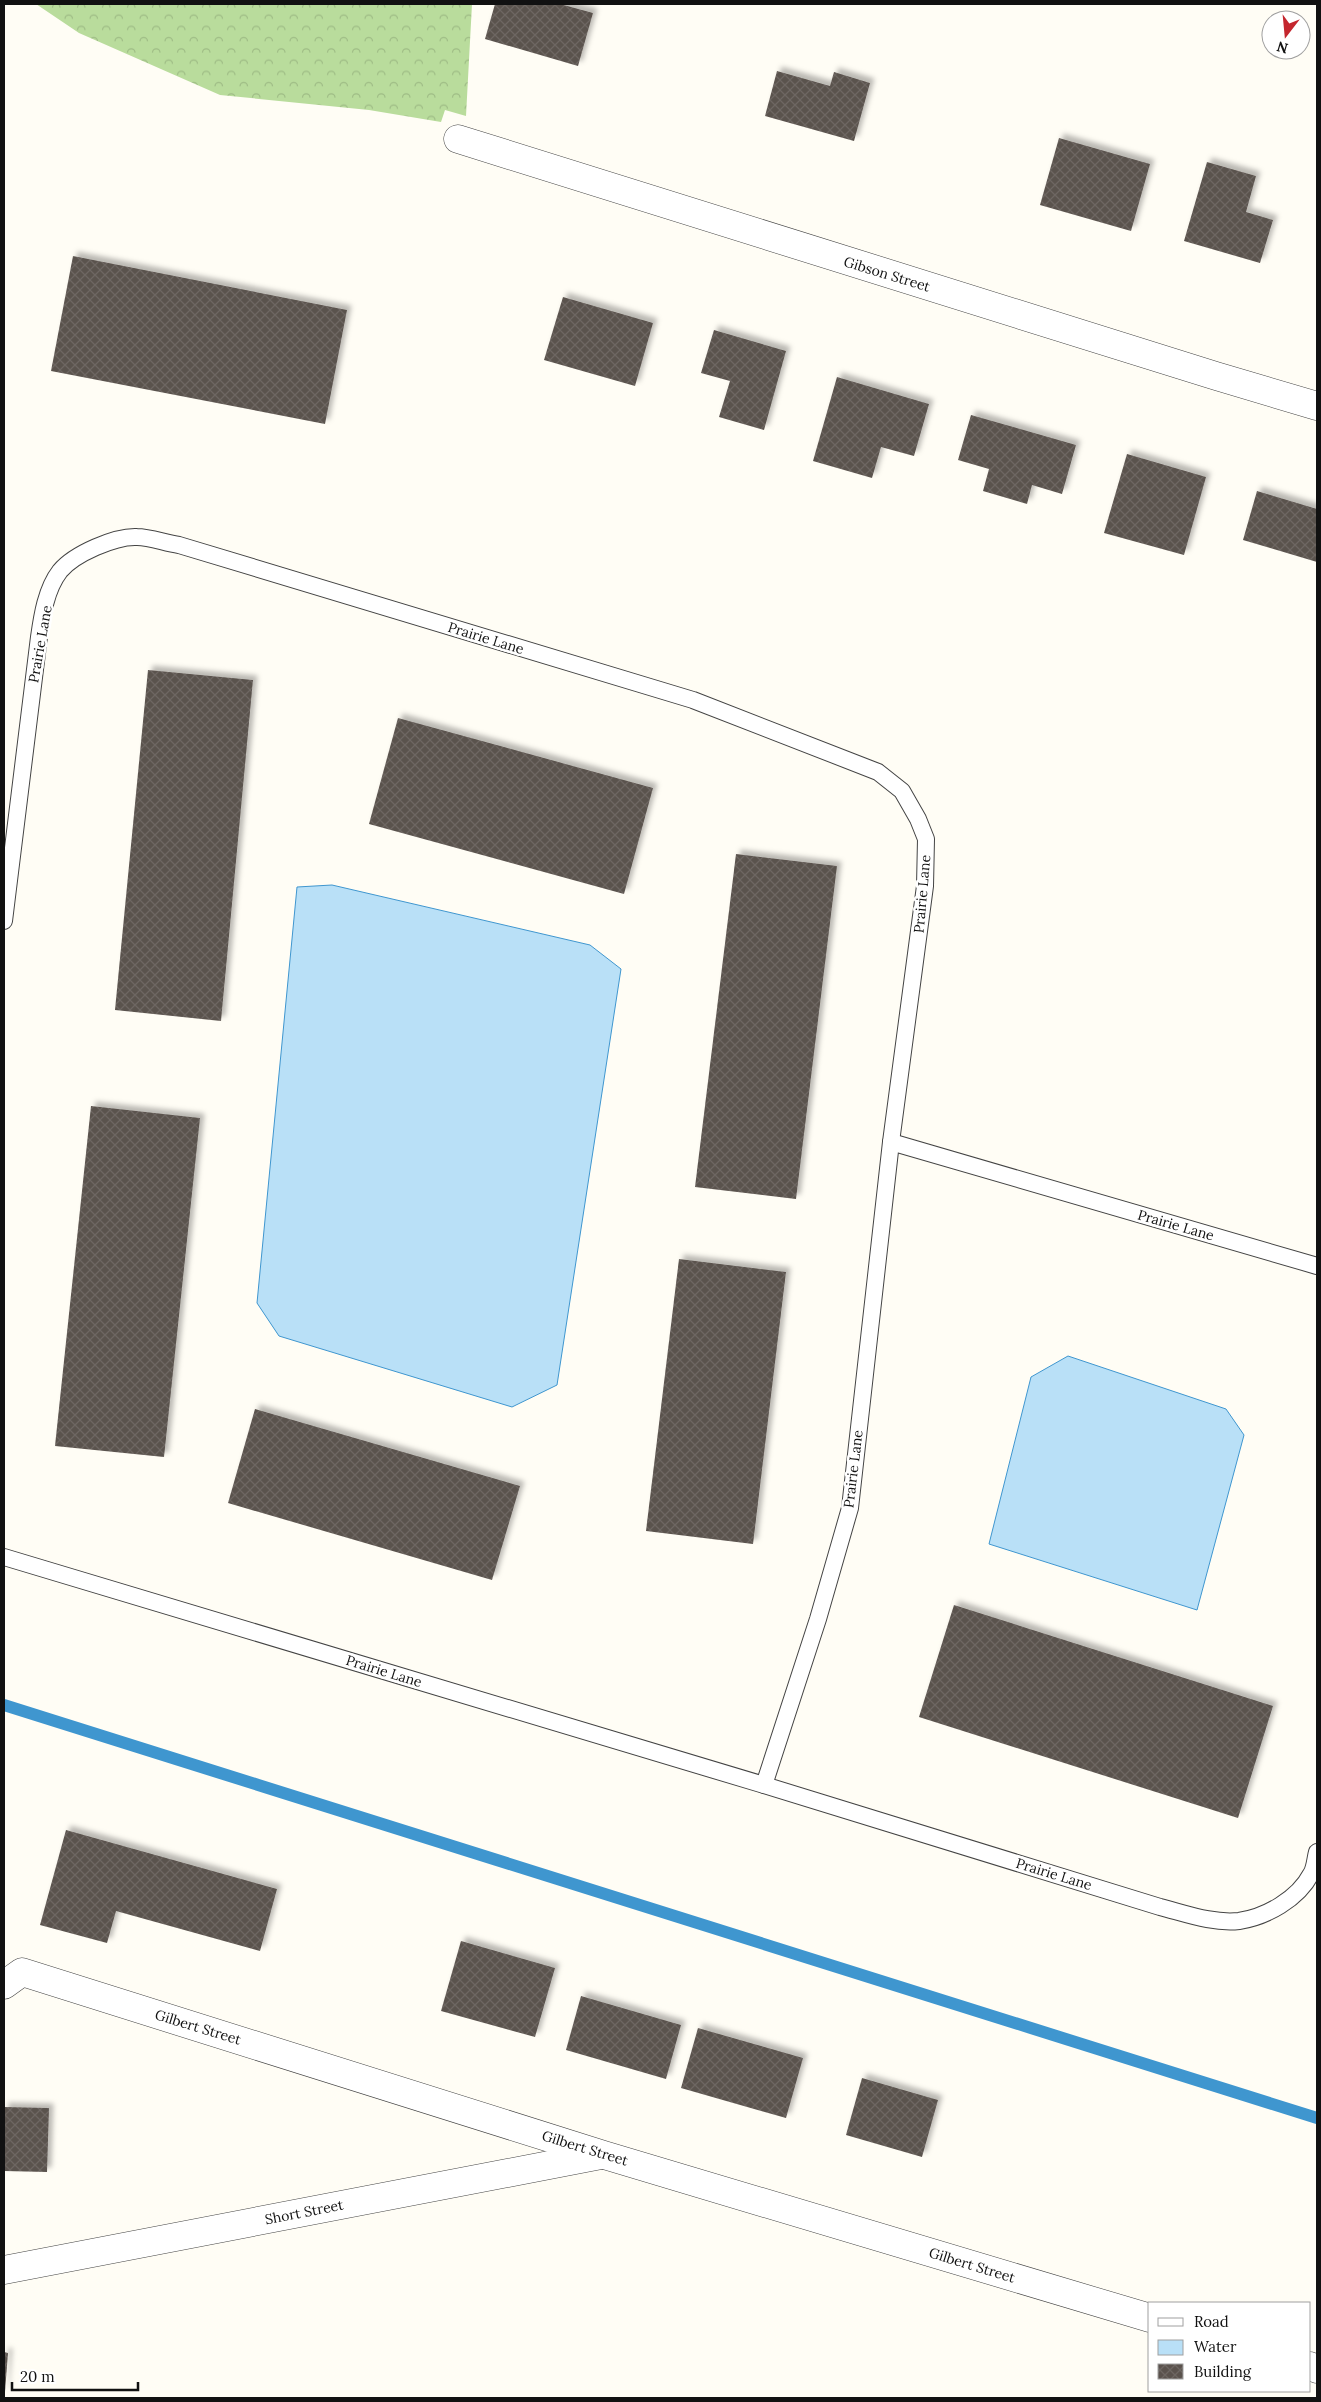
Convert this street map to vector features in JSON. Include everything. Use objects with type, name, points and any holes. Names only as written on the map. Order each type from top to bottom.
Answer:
[{"type":"street","name":"Gibson Street","points":[[458,139],[1317,406]]},
{"type":"street","name":"Gilbert Street","points":[[13,1978],[1148,2317]]},
{"type":"street","name":"Short Street","points":[[4,2270],[604,2154]]},
{"type":"lane","name":"Prairie Lane","points":[[4,921],[39,638],[50,592],[60,571],[78,558],[105,542],[136,537],[178,545],[693,700],[878,772],[902,791],[918,819],[926,839],[925,886],[891,1142],[850,1508],[818,1619],[764,1785]]},
{"type":"lane","name":"Prairie Lane","points":[[891,1142],[1317,1266]]},
{"type":"lane","name":"Prairie Lane","points":[[4,1557],[764,1785],[1160,1907],[1214,1920],[1238,1921],[1261,1915],[1292,1898],[1311,1874],[1317,1852]]},
{"type":"green space","points":[[36,4],[472,4],[466,116],[445,110],[441,122],[369,110],[220,95],[79,33]]},
{"type":"water","points":[[332,885],[590,945],[621,969],[557,1385],[512,1407],[279,1336],[257,1303],[297,887]]},
{"type":"water","points":[[1068,1356],[1226,1409],[1244,1435],[1197,1610],[989,1544],[1031,1377]]},
{"type":"building","points":[[495,4],[560,4],[593,13],[578,66],[485,39]]},
{"type":"building","points":[[777,71],[830,86],[834,72],[870,83],[854,141],[765,116]]},
{"type":"building","points":[[1059,138],[1150,164],[1131,231],[1040,205]]},
{"type":"building","points":[[1207,162],[1256,176],[1246,212],[1273,220],[1260,263],[1184,241]]},
{"type":"building","points":[[73,256],[347,310],[325,424],[51,371]]},
{"type":"building","points":[[563,297],[653,323],[635,386],[544,360]]},
{"type":"building","points":[[714,330],[786,351],[764,430],[719,417],[730,381],[701,373]]},
{"type":"building","points":[[837,377],[929,404],[914,456],[881,447],[872,478],[813,461]]},
{"type":"building","points":[[971,415],[1076,445],[1062,494],[1032,485],[1027,504],[983,491],[989,469],[958,460]]},
{"type":"building","points":[[1127,454],[1206,477],[1184,555],[1104,533]]},
{"type":"building","points":[[1257,491],[1317,509],[1317,562],[1243,540]]},
{"type":"building","points":[[148,670],[253,680],[221,1021],[115,1010]]},
{"type":"building","points":[[398,718],[653,788],[624,894],[369,824]]},
{"type":"building","points":[[736,854],[837,866],[796,1199],[695,1187]]},
{"type":"building","points":[[91,1106],[200,1118],[164,1457],[55,1446]]},
{"type":"building","points":[[679,1259],[786,1272],[753,1544],[646,1531]]},
{"type":"building","points":[[255,1409],[520,1486],[492,1580],[228,1503]]},
{"type":"building","points":[[954,1605],[1273,1706],[1238,1818],[919,1717]]},
{"type":"building","points":[[66,1830],[277,1889],[260,1951],[116,1911],[107,1943],[40,1925]]},
{"type":"building","points":[[461,1941],[555,1968],[535,2037],[441,2011]]},
{"type":"building","points":[[581,1996],[681,2025],[666,2079],[566,2050]]},
{"type":"building","points":[[698,2028],[803,2058],[786,2118],[681,2088]]},
{"type":"building","points":[[862,2078],[938,2100],[922,2157],[846,2135]]},
{"type":"building","points":[[4,2107],[49,2108],[47,2172],[4,2171]]},
{"type":"building","points":[[4,2352],[8,2353],[5,2392],[4,2392]]},
{"type":"waterway","points":[[4,1705],[1317,2118]]}]
